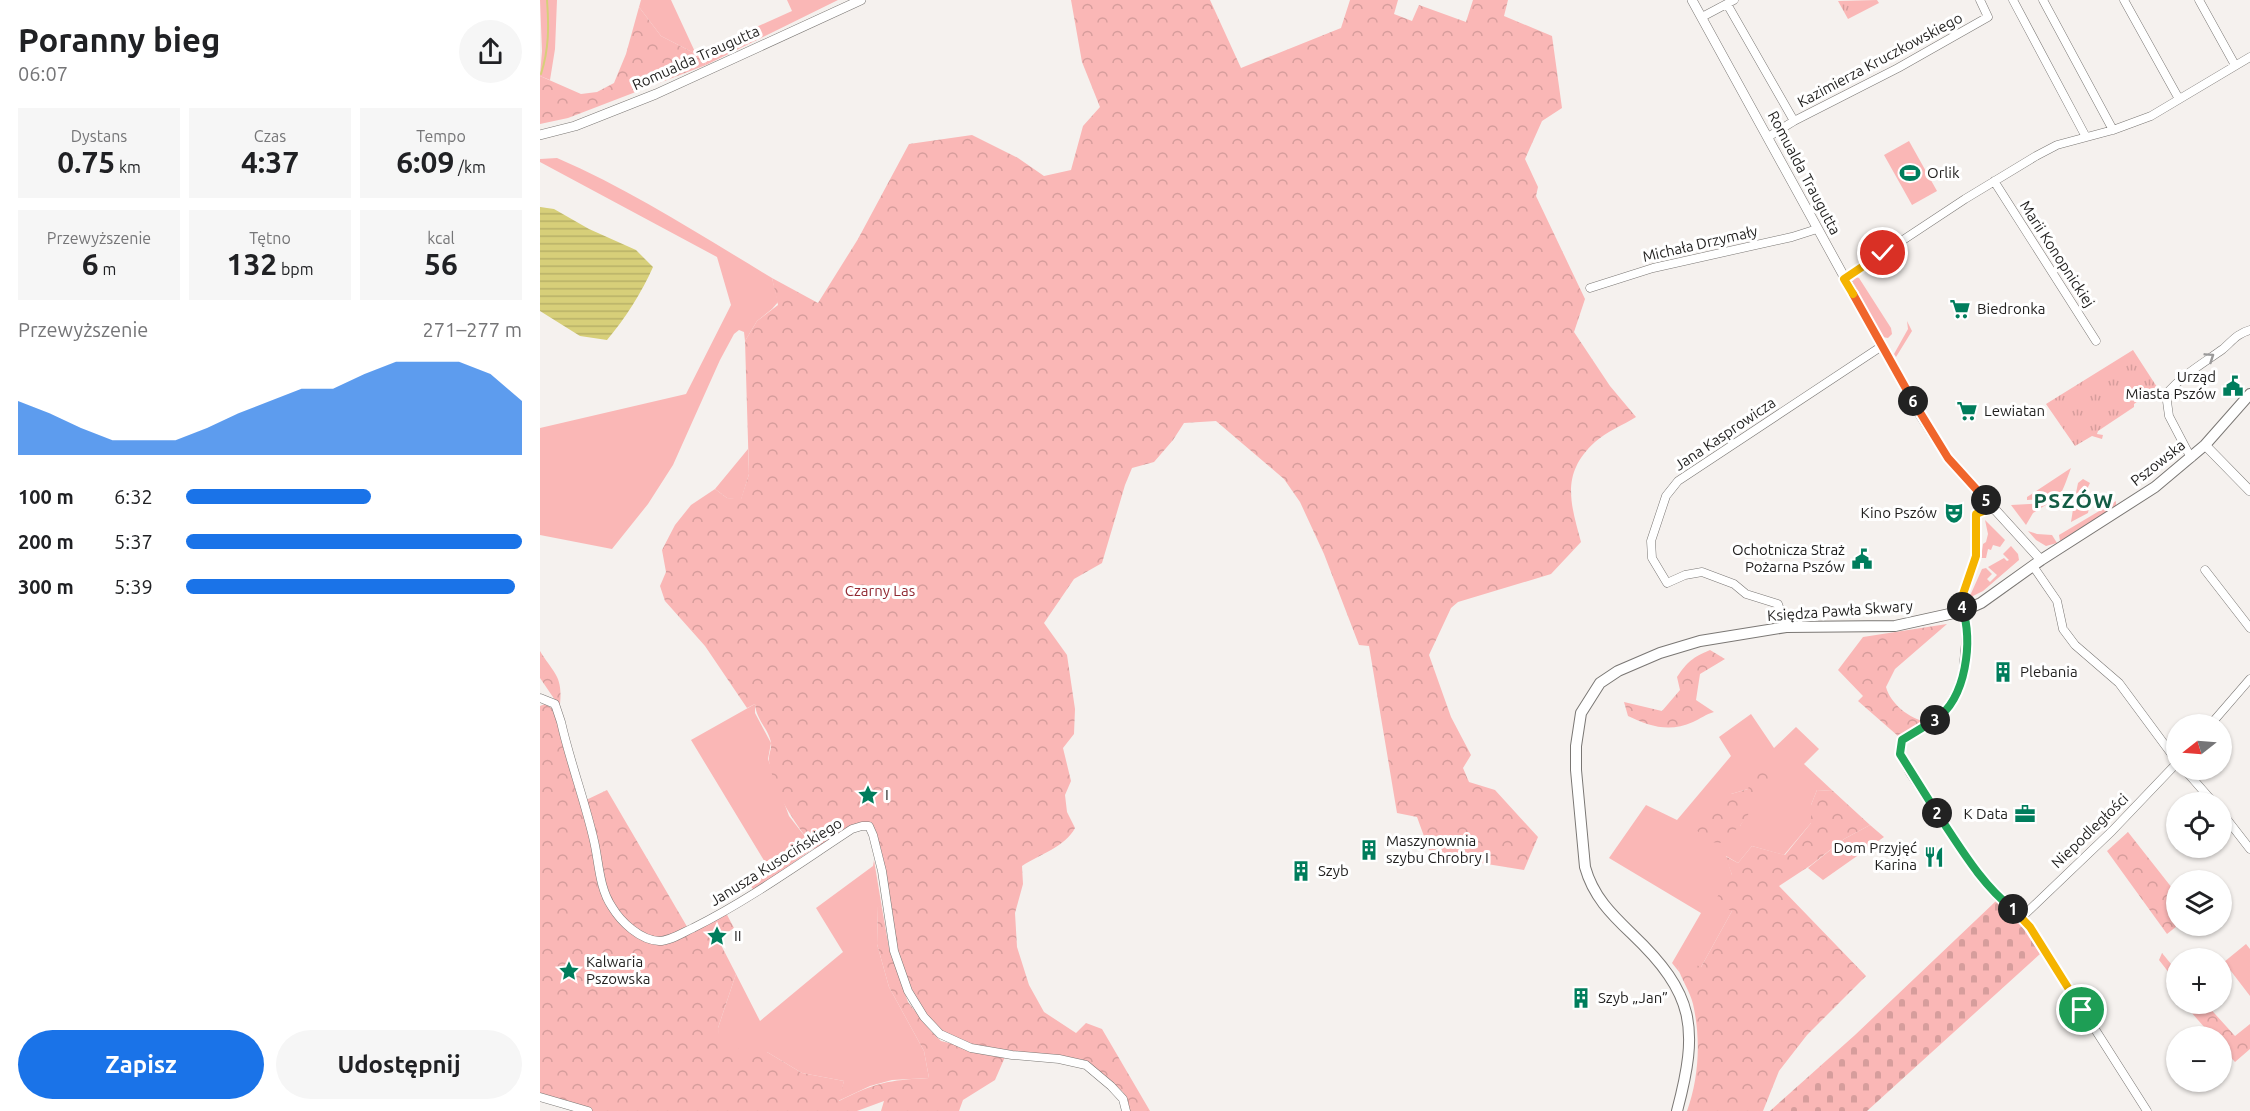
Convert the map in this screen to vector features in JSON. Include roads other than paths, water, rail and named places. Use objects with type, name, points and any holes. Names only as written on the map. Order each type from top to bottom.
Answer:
[{"type":"main road","name":"Pszowska","points":[[2037,563],[2156,487],[2191,459],[2250,394]]},
{"type":"main road","name":"Księdza Pawła Skwary","points":[[1677,1111],[1688,1048],[1686,1010],[1677,987],[1665,968],[1606,908],[1589,879],[1583,854],[1576,746],[1581,713],[1600,683],[1618,671],[1660,653],[1700,641],[1786,627],[1895,626],[1963,611],[1981,603],[2037,563]]},
{"type":"street","name":"Romualda Traugutta","points":[[540,135],[575,126],[656,94],[861,0]]},
{"type":"street","name":"Romualda Traugutta","points":[[1692,0],[1919,413],[1948,458],[1993,507],[2037,563]]},
{"type":"street","name":"Kazimierza Kruczkowskiego","points":[[1767,137],[1898,68],[1988,17],[1980,0]]},
{"type":"street","points":[[2013,0],[2086,137]]},
{"type":"street","points":[[2043,0],[2113,130]]},
{"type":"street","points":[[2124,0],[2179,99]]},
{"type":"street","points":[[2199,0],[2235,65]]},
{"type":"street","name":"Romualda Traugutta","points":[[1731,2],[1794,121]]},
{"type":"street","points":[[1702,17],[1731,2]]},
{"type":"street","points":[[1844,279],[1994,181],[2056,145],[2113,130],[2151,116],[2250,57]]},
{"type":"street","name":"Marii Konopnickiej","points":[[1994,181],[2097,341]]},
{"type":"street","name":"Michała Drzymały","points":[[1590,288],[1653,268],[1792,237],[1817,229]]},
{"type":"street","points":[[2191,459],[2169,416],[2166,394],[2181,377],[2223,349],[2241,332],[2250,330]]},
{"type":"street","name":"Jana Kasprowicza","points":[[1786,627],[1778,604],[1746,594],[1734,584],[1702,572],[1685,575],[1667,583],[1652,558],[1651,549],[1651,541],[1666,496],[1678,481],[1882,346]]},
{"type":"street","points":[[2205,445],[2250,491]]},
{"type":"street","points":[[1993,507],[1976,514],[1976,556],[1961,600],[1967,628],[1963,673],[1957,691],[1944,714],[1902,740],[1900,754],[1910,773],[1978,874],[2002,901],[2022,916],[2147,1111]]},
{"type":"street","points":[[2037,563],[2057,601],[2063,629],[2075,645],[2119,683],[2166,748]]},
{"type":"street","points":[[2205,570],[2250,628]]},
{"type":"street","points":[[2220,714],[2250,679]]},
{"type":"street","name":"Janusza Kusocińskiego","points":[[540,698],[555,704],[594,841],[600,875],[611,906],[628,926],[643,937],[665,940],[696,927],[760,891],[852,829],[868,826],[873,834],[882,872],[894,951],[908,991],[924,1017],[940,1034],[971,1048],[1012,1055],[1059,1059],[1086,1065],[1123,1099],[1126,1111]]},
{"type":"street","name":"Niepodległości","points":[[2022,916],[2112,831],[2166,773]]},
{"type":"street","points":[[2194,780],[2204,792]]},
{"type":"street","points":[[2232,826],[2250,849]]},
{"type":"street","points":[[540,1096],[588,1111]]},
{"type":"waterway","points":[[541,74],[548,38],[547,0]]},
{"type":"place","name":"Orlik","points":[[1910,173]]},
{"type":"place","name":"Biedronka","points":[[1960,309]]},
{"type":"place","name":"Urząd Miasta Pszów","points":[[2233,386]]},
{"type":"place","name":"Lewiatan","points":[[1967,411]]},
{"type":"place","name":"Kino Pszów","points":[[1954,513]]},
{"type":"place","name":"Ochotnicza Straż Pożarna Pszów","points":[[1862,559]]},
{"type":"place","name":"Plebania","points":[[2003,672]]},
{"type":"place","name":"I","points":[[868,795]]},
{"type":"place","name":"K Data","points":[[2025,814]]},
{"type":"place","name":"Maszynownia szybu Chrobry I","points":[[1369,850]]},
{"type":"place","name":"Dom Przyjęć Karina","points":[[1934,857]]},
{"type":"place","name":"Szyb","points":[[1301,871]]},
{"type":"place","name":"II","points":[[717,936]]},
{"type":"place","name":"Kalwaria Pszowska","points":[[569,971]]},
{"type":"place","name":"Szyb „Jan”","points":[[1581,998]]},
{"type":"district","name":"PSZÓW","points":[[2074,501]]},
{"type":"park label","name":"Czarny Las","points":[[880,591]]}]
